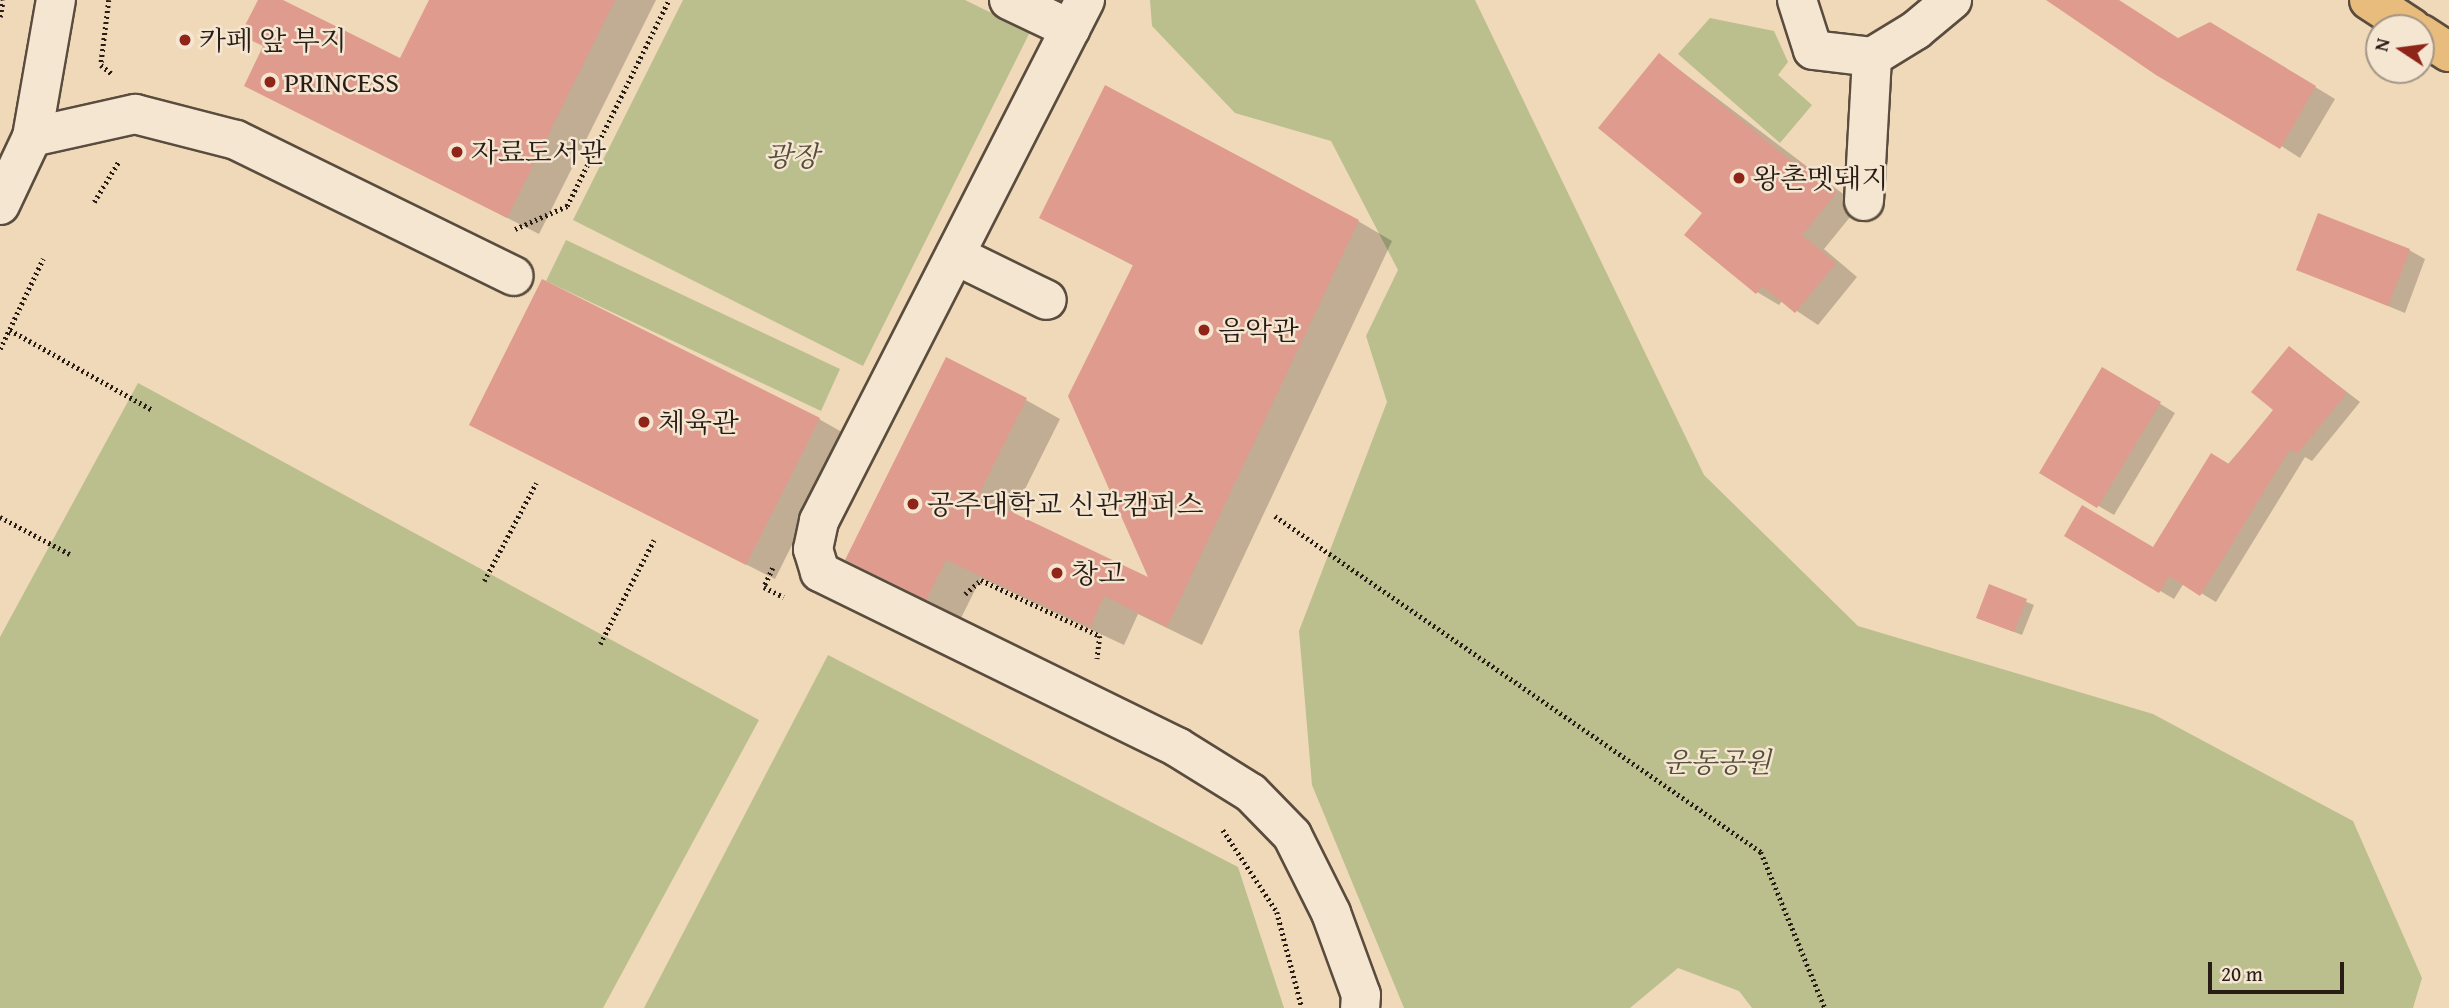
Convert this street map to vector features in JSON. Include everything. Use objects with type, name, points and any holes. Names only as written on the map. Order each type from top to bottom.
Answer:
[{"type":"main road","points":[[2369,0],[2390,14]]},
{"type":"lane","points":[[0,205],[32,137],[56,0]]},
{"type":"lane","points":[[1009,0],[1077,15],[819,521],[813,549],[820,572],[1177,747],[1251,793],[1292,835],[1331,913],[1361,995],[1360,1008]]},
{"type":"lane","points":[[1797,0],[1813,50],[1872,57],[1916,30],[1952,0]]},
{"type":"lane","points":[[1864,201],[1872,57]]},
{"type":"lane","points":[[32,137],[135,114],[236,140],[513,276]]},
{"type":"lane","points":[[955,255],[1047,300]]},
{"type":"path","points":[[0,17],[3,0]]},
{"type":"path","points":[[109,0],[101,65],[121,82]]},
{"type":"path","points":[[510,231],[567,206],[669,0]]},
{"type":"path","points":[[0,349],[43,259]]},
{"type":"path","points":[[10,330],[150,409]]},
{"type":"path","points":[[484,581],[536,483]]},
{"type":"path","points":[[1275,516],[1761,852],[1825,1008]]},
{"type":"path","points":[[0,517],[71,554]]},
{"type":"path","points":[[600,644],[654,540]]},
{"type":"path","points":[[764,587],[796,603]]},
{"type":"path","points":[[1216,819],[1277,912],[1302,1008]]},
{"type":"green space","name":"광장","points":[[683,0],[965,0],[1030,32],[863,366],[573,220]]},
{"type":"green space","name":"운동공원","points":[[1150,0],[1475,0],[1704,475],[1858,626],[2153,714],[2353,821],[2422,978],[2413,1008],[1752,1008],[1739,991],[1678,968],[1630,1008],[1404,1008],[1312,785],[1299,631],[1387,402],[1366,336],[1398,270],[1331,141],[1235,113],[1152,26]]},
{"type":"green space","points":[[1710,18],[1774,31],[1788,62],[1778,75],[1812,105],[1780,143],[1678,54]]},
{"type":"green space","points":[[566,240],[840,369],[821,411],[546,281]]},
{"type":"green space","points":[[138,383],[759,720],[603,1008],[0,1008],[0,637]]},
{"type":"green space","points":[[828,655],[1238,867],[1284,1008],[644,1008]]},
{"type":"building","name":"자료도서관","points":[[258,0],[283,0],[400,58],[429,0],[615,0],[507,218],[244,86],[263,46],[240,35]]},
{"type":"building","points":[[2046,0],[2119,0],[2178,38],[2210,22],[2316,86],[2280,149],[2156,75]]},
{"type":"building","name":"왕촌멧돼지","points":[[1659,53],[1792,162],[1801,163],[1837,192],[1802,235],[1836,263],[1795,313],[1762,286],[1756,294],[1684,235],[1702,213],[1598,128]]},
{"type":"building","name":"음악관","points":[[1105,85],[1359,220],[1167,627],[1104,596],[1090,627],[946,560],[926,600],[845,560],[946,357],[1027,398],[978,496],[1148,577],[1068,396],[1133,265],[1039,218]]},
{"type":"building","points":[[2318,213],[2410,249],[2388,306],[2296,270]]},
{"type":"building","name":"체육관","points":[[542,279],[820,418],[746,565],[469,425]]},
{"type":"building","points":[[2289,346],[2347,393],[2297,454],[2290,449],[2200,596],[2169,576],[2159,593],[2064,536],[2082,505],[2153,547],[2211,453],[2229,464],[2273,410],[2251,392]]},
{"type":"building","points":[[2102,367],[2161,402],[2097,508],[2039,473]]},
{"type":"building","points":[[1989,584],[2027,599],[2014,632],[1976,618]]},
{"type":"place","name":"카페 앞 부지","points":[[185,40]]},
{"type":"place","name":"PRINCESS","points":[[270,82]]},
{"type":"place","name":"자료도서관","points":[[457,152]]},
{"type":"place","name":"왕촌멧돼지","points":[[1739,178]]},
{"type":"place","name":"음악관","points":[[1204,330]]},
{"type":"place","name":"체육관","points":[[644,422]]},
{"type":"place","name":"공주대학교 신관캠퍼스","points":[[913,504]]},
{"type":"place","name":"창고","points":[[1057,573]]}]
